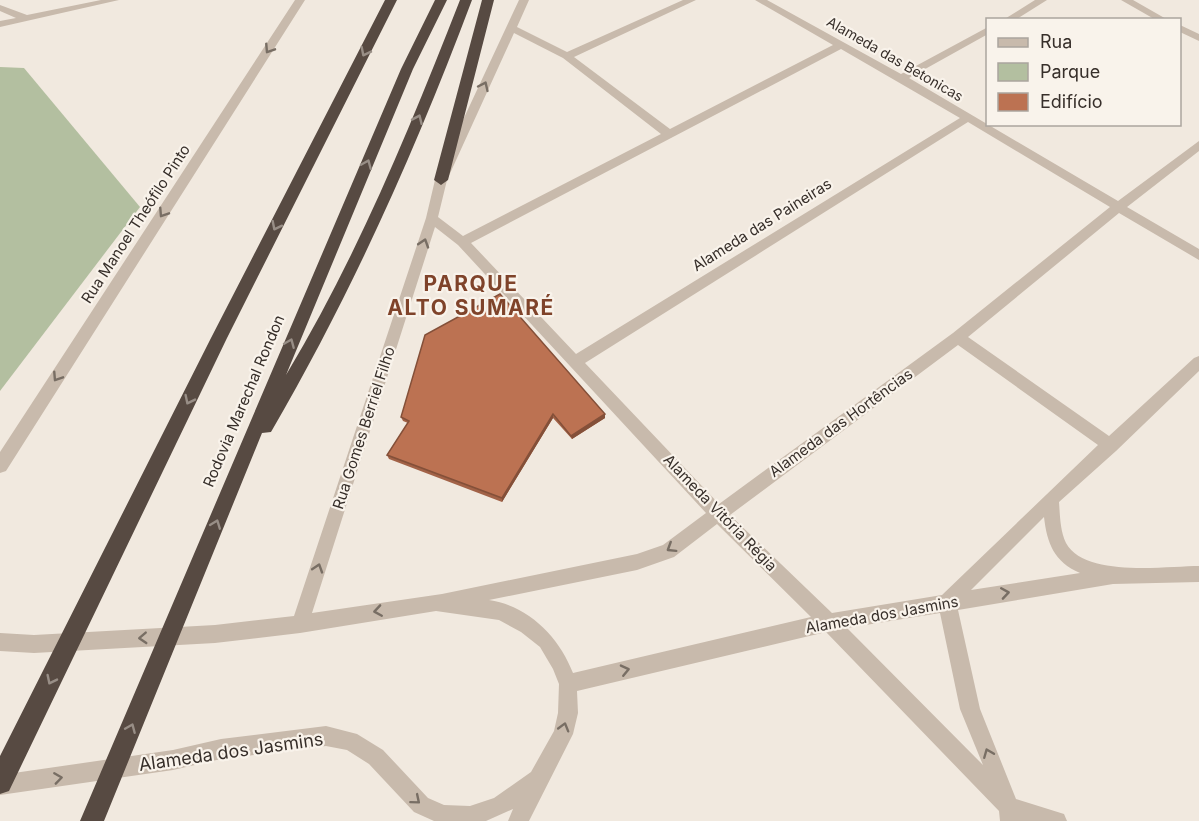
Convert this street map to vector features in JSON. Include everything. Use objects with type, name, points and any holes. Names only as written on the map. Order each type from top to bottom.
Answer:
[{"type":"highway","points":[[0,783],[225,328],[391,0]]},
{"type":"highway","name":"Rodovia Marechal Rondon","points":[[92,821],[195,578],[234,477],[407,69],[441,0]]},
{"type":"highway","points":[[234,477],[305,362],[351,268],[434,84],[466,0]]},
{"type":"highway","points":[[441,180],[488,0]]},
{"type":"street","points":[[0,24],[114,0]]},
{"type":"street","name":"Rua Manoel Theófilo Pinto","points":[[0,466],[300,0]]},
{"type":"street","name":"Rua Gomes Berriel Filho","points":[[300,624],[432,218],[441,180],[524,0]]},
{"type":"street","points":[[567,56],[691,0]]},
{"type":"street","name":"Alameda das Betonicas","points":[[760,0],[901,78],[1199,255]]},
{"type":"street","points":[[1010,18],[1042,0]]},
{"type":"street","points":[[1126,0],[1160,18]]},
{"type":"street","points":[[0,8],[25,18]]},
{"type":"street","points":[[512,28],[567,56],[669,134]]},
{"type":"street","points":[[1181,29],[1199,38]]},
{"type":"street","points":[[901,78],[986,31]]},
{"type":"street","points":[[462,242],[840,45]]},
{"type":"street","name":"Alameda das Paineiras","points":[[575,362],[967,118]]},
{"type":"street","name":"Alameda das Hortências","points":[[436,602],[637,562],[668,551],[958,337],[1117,208],[1199,145]]},
{"type":"street","name":"Alameda Vitória Régia","points":[[432,218],[462,242],[717,513],[829,622],[1010,814]]},
{"type":"street","points":[[958,337],[1111,446]]},
{"type":"street","points":[[1057,821],[1010,814],[970,709],[947,602],[1051,499],[1111,446],[1199,362]]},
{"type":"street","points":[[1051,499],[1054,532],[1061,554],[1080,566],[1113,576]]},
{"type":"street","name":"Alameda dos Jasmins","points":[[568,684],[829,622],[1113,576],[1199,574]]},
{"type":"street","name":"Alameda dos Jasmins","points":[[0,642],[34,644],[215,634],[300,624],[436,602],[501,611],[527,626],[546,641],[560,663],[568,684],[568,713],[563,734],[538,779],[500,806],[470,816],[444,815],[421,805],[376,757],[350,741],[326,736],[221,749],[173,760],[0,783]]},
{"type":"street","points":[[518,821],[538,779]]},
{"type":"green space","points":[[0,67],[24,68],[140,207],[0,391]]},
{"type":"building","points":[[500,294],[605,414],[571,436],[553,414],[502,498],[387,455],[409,421],[401,417],[425,335]]},
{"type":"district","name":"PARQUE ALTO SUMARÉ","points":[[471,296]]}]
